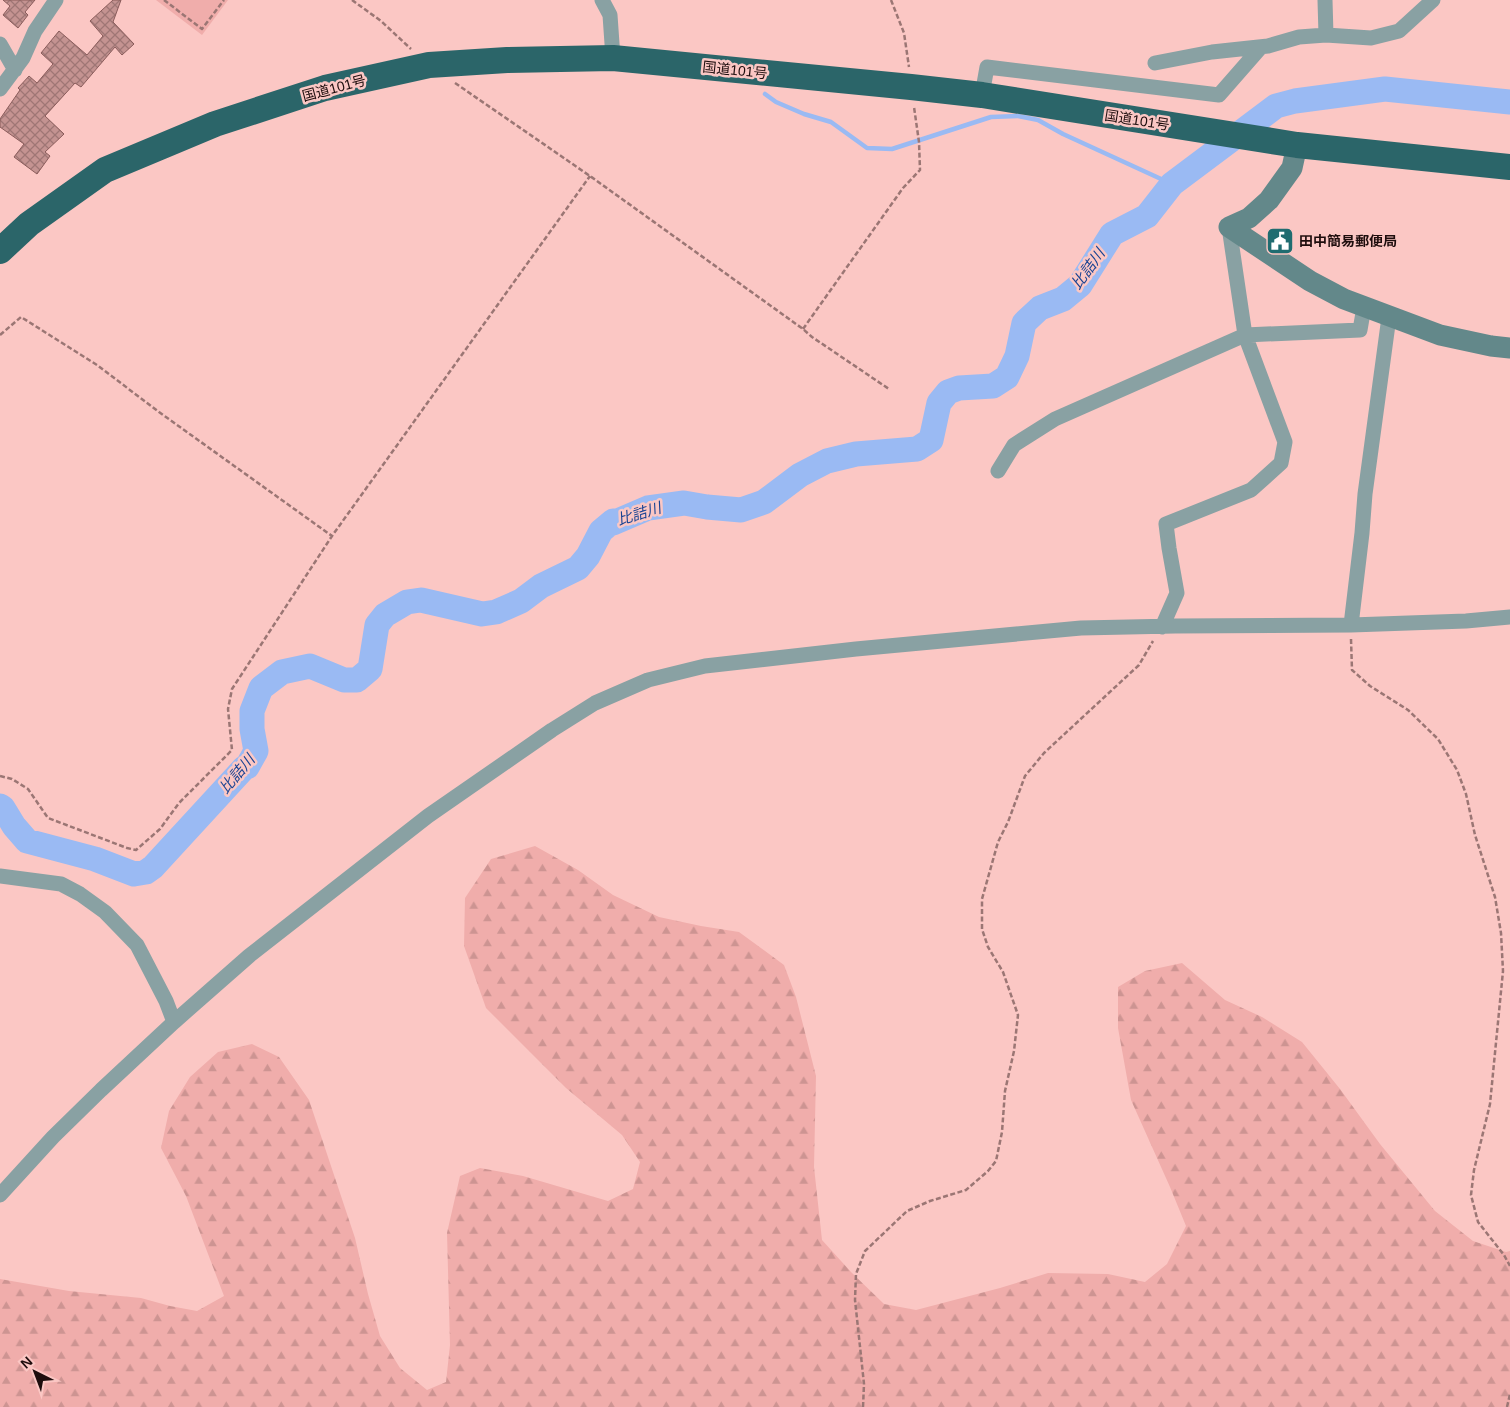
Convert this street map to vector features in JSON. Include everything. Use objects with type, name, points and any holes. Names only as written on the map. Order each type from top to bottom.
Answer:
[{"type":"highway","name":"国道101号","points":[[0,251],[29,224],[105,170],[214,124],[325,88],[429,65],[507,60],[613,58],[912,86],[982,95],[1297,145],[1510,167]]},
{"type":"street","points":[[0,89],[23,58],[35,31],[56,0]]},
{"type":"street","points":[[602,0],[610,16],[613,58]]},
{"type":"street","points":[[1324,0],[1326,35]]},
{"type":"street","points":[[1155,63],[1212,52],[1261,46],[1299,37],[1326,35],[1371,38],[1399,31],[1433,0]]},
{"type":"street","points":[[0,44],[15,70]]},
{"type":"street","points":[[982,95],[987,67],[1219,95],[1261,46]]},
{"type":"street","points":[[1229,227],[1249,218],[1270,200],[1292,168],[1297,145]]},
{"type":"street","points":[[1229,227],[1310,281],[1344,299],[1440,335],[1491,346],[1510,348]]},
{"type":"street","points":[[1162,627],[1178,594],[1166,524],[1251,490],[1281,463],[1285,442],[1245,335],[1229,227]]},
{"type":"street","points":[[998,471],[1014,445],[1055,419],[1245,335],[1360,330],[1364,307]]},
{"type":"street","points":[[1351,625],[1365,494],[1389,317]]},
{"type":"street","points":[[0,1195],[53,1137],[101,1090],[249,956],[428,816],[552,730],[595,703],[648,680],[705,666],[856,649],[1081,628],[1351,625],[1466,621],[1510,617]]},
{"type":"street","points":[[0,876],[61,884],[80,894],[105,912],[137,945],[166,1001],[174,1022]]},
{"type":"path","points":[[164,0],[202,28],[224,0]]},
{"type":"path","points":[[352,0],[381,21],[429,65]]},
{"type":"path","points":[[803,329],[903,188],[920,170],[919,142],[904,33],[891,0]]},
{"type":"path","points":[[453,82],[590,176],[812,337],[889,389]]},
{"type":"path","points":[[0,776],[12,779],[28,788],[48,818],[136,850],[160,829],[179,803],[232,750],[228,709],[232,689],[332,536],[590,176]]},
{"type":"path","points":[[0,334],[21,317],[97,365],[159,412],[332,536]]},
{"type":"path","points":[[1351,625],[1352,670],[1370,686],[1408,710],[1438,740],[1457,770],[1466,794],[1475,835],[1495,897],[1501,933],[1503,980],[1490,1104],[1474,1170],[1471,1195],[1478,1222],[1504,1255],[1510,1266]]},
{"type":"path","points":[[863,1407],[864,1384],[855,1300],[856,1274],[865,1251],[907,1211],[930,1201],[966,1190],[988,1171],[996,1160],[1002,1132],[1005,1091],[1014,1050],[1018,1015],[1003,972],[988,947],[982,929],[982,899],[998,842],[1008,822],[1025,776],[1044,753],[1139,665],[1162,627]]},
{"type":"path","points":[[1507,1407],[1510,1394]]},
{"type":"green space","points":[[156,0],[228,0],[202,35]]},
{"type":"green space","points":[[535,846],[578,870],[613,895],[659,917],[739,932],[784,965],[796,997],[816,1076],[814,1167],[822,1240],[884,1304],[916,1310],[1048,1273],[1108,1274],[1145,1282],[1167,1264],[1186,1226],[1131,1100],[1118,1028],[1118,987],[1145,971],[1182,963],[1225,1000],[1262,1017],[1302,1042],[1340,1089],[1380,1144],[1435,1211],[1473,1241],[1506,1252],[1510,1251],[1510,1407],[0,1407],[0,1279],[69,1291],[141,1298],[197,1311],[224,1296],[186,1196],[161,1148],[169,1111],[190,1077],[218,1052],[252,1044],[279,1057],[309,1100],[355,1238],[380,1336],[400,1368],[427,1390],[446,1382],[450,1345],[447,1233],[460,1176],[480,1168],[523,1176],[608,1201],[633,1189],[640,1162],[622,1135],[566,1088],[486,1008],[464,946],[465,898],[491,859]]},
{"type":"building","points":[[3,0],[35,0],[25,12],[28,15],[18,28],[3,15],[10,6]]},
{"type":"building","points":[[113,0],[121,0],[113,22],[134,44],[122,55],[115,47],[81,87],[75,83],[45,116],[64,134],[45,152],[50,156],[37,174],[14,157],[24,144],[0,127],[0,119],[20,90],[18,88],[29,76],[37,83],[53,64],[41,53],[59,31],[87,55],[103,36],[90,21]]},
{"type":"waterway","name":"比詰川","points":[[0,806],[27,841],[95,859],[134,874],[146,872],[153,867],[244,768],[247,767],[256,751],[252,729],[252,711],[261,688],[282,672],[310,666],[344,680],[357,680],[370,669],[377,625],[385,615],[407,602],[421,600],[482,614],[496,612],[521,601],[541,586],[578,568],[588,556],[601,531],[613,521],[613,523],[648,508],[684,503],[741,510],[764,502],[800,475],[827,461],[856,454],[917,449],[931,440],[939,403],[948,392],[959,388],[993,386],[1007,377],[1017,356],[1024,323],[1040,308],[1063,299],[1080,285],[1112,234],[1147,216],[1172,184],[1276,106],[1295,101],[1385,89],[1510,102]]},
{"type":"waterway","points":[[765,94],[776,102],[804,114],[831,122],[867,148],[892,149],[991,117],[1018,116],[1038,120],[1063,134],[1172,184]]},
{"type":"place","name":"田中簡易郵便局","points":[[1280,241]]}]
